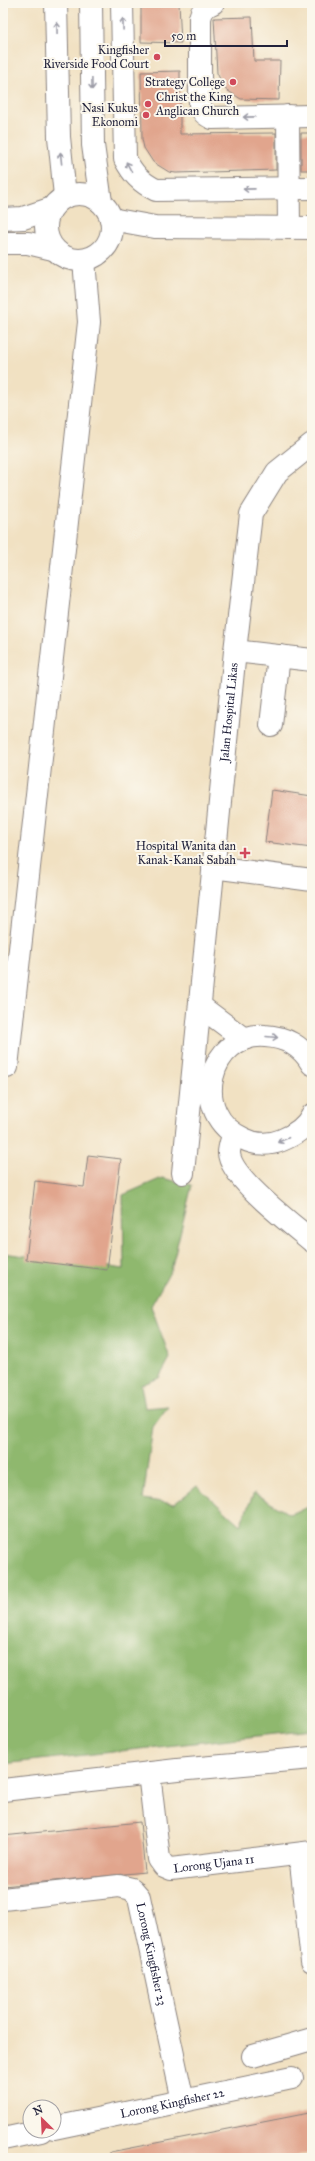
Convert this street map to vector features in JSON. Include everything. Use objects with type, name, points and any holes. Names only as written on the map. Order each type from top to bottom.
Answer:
[{"type":"street","points":[[56,3],[59,137],[58,203],[45,228],[47,240],[53,249],[62,256],[73,260],[84,260],[95,257],[104,249],[107,220],[93,145],[91,3]]},
{"type":"street","points":[[122,3],[125,159],[132,172],[142,183],[156,190],[312,188]]},
{"type":"street","points":[[213,3],[207,5],[202,11],[200,18],[200,105],[202,111],[212,118],[312,116]]},
{"type":"street","points":[[288,116],[289,228]]},
{"type":"street","points":[[3,219],[23,218],[84,194],[107,220],[155,227],[312,228]]},
{"type":"street","points":[[3,242],[28,243],[53,249]]},
{"type":"street","points":[[7,1067],[89,322],[84,260]]},
{"type":"street","name":"Jalan Hospital Likas","points":[[183,1173],[235,651],[251,514],[276,472],[312,444]]},
{"type":"street","points":[[235,651],[312,660]]},
{"type":"street","points":[[271,725],[279,656]]},
{"type":"street","points":[[213,867],[312,880]]},
{"type":"street","points":[[200,1006],[244,1039]]},
{"type":"street","points":[[200,1006],[214,1069],[210,1092],[212,1107],[220,1122],[233,1135],[254,1143],[274,1143],[295,1135],[312,1115]]},
{"type":"street","points":[[214,1069],[225,1052],[244,1039],[259,1036],[278,1037],[296,1045],[308,1056],[312,1064]]},
{"type":"street","points":[[233,1135],[229,1153],[236,1170],[261,1199],[312,1241]]},
{"type":"street","points":[[3,1790],[149,1773],[312,1758]]},
{"type":"street","name":"Lorong Ujana 11","points":[[149,1773],[159,1858],[164,1866],[171,1869],[306,1853]]},
{"type":"street","points":[[306,1853],[312,1961]]},
{"type":"street","name":"Lorong Kingfisher 23","points":[[3,1899],[119,1886],[132,1889],[139,1898],[183,2101]]},
{"type":"street","points":[[253,2056],[312,2039]]},
{"type":"street","name":"Lorong Kingfisher 22","points":[[62,2126],[292,2078]]},
{"type":"street","points":[[3,2139],[22,2135]]},
{"type":"green space","points":[[162,1178],[192,1185],[171,1270],[151,1306],[170,1358],[159,1378],[141,1385],[145,1408],[168,1406],[153,1427],[143,1499],[174,1504],[197,1486],[240,1525],[254,1493],[289,1514],[312,1506],[312,1730],[3,1764],[3,1253],[124,1269],[123,1195]]},
{"type":"building","points":[[141,3],[179,3],[181,43],[141,42]]},
{"type":"building","points":[[252,17],[254,61],[280,61],[279,100],[241,99],[225,89],[217,73],[214,18]]},
{"type":"building","points":[[180,71],[180,134],[276,133],[276,170],[176,173],[169,172],[153,162],[144,148],[142,139],[141,72]]},
{"type":"building","points":[[301,133],[312,133],[312,170],[301,170]]},
{"type":"building","points":[[272,790],[312,796],[312,848],[265,842]]},
{"type":"building","points":[[88,1155],[121,1159],[107,1270],[26,1260],[35,1181],[84,1187]]},
{"type":"building","points":[[140,1822],[145,1872],[3,1886],[3,1836]]},
{"type":"building","points":[[309,2113],[312,2126],[312,2153],[286,2158],[110,2158],[110,2152]]},
{"type":"place","name":"Kingfisher Riverside Food Court","points":[[157,57]]},
{"type":"place","name":"Strategy College","points":[[233,82]]},
{"type":"place","name":"Christ the King Anglican Church","points":[[148,104]]},
{"type":"place","name":"Nasi Kukus Ekonomi","points":[[146,115]]},
{"type":"place","name":"Hospital Wanita dan Kanak-Kanak Sabah","points":[[245,853]]}]
